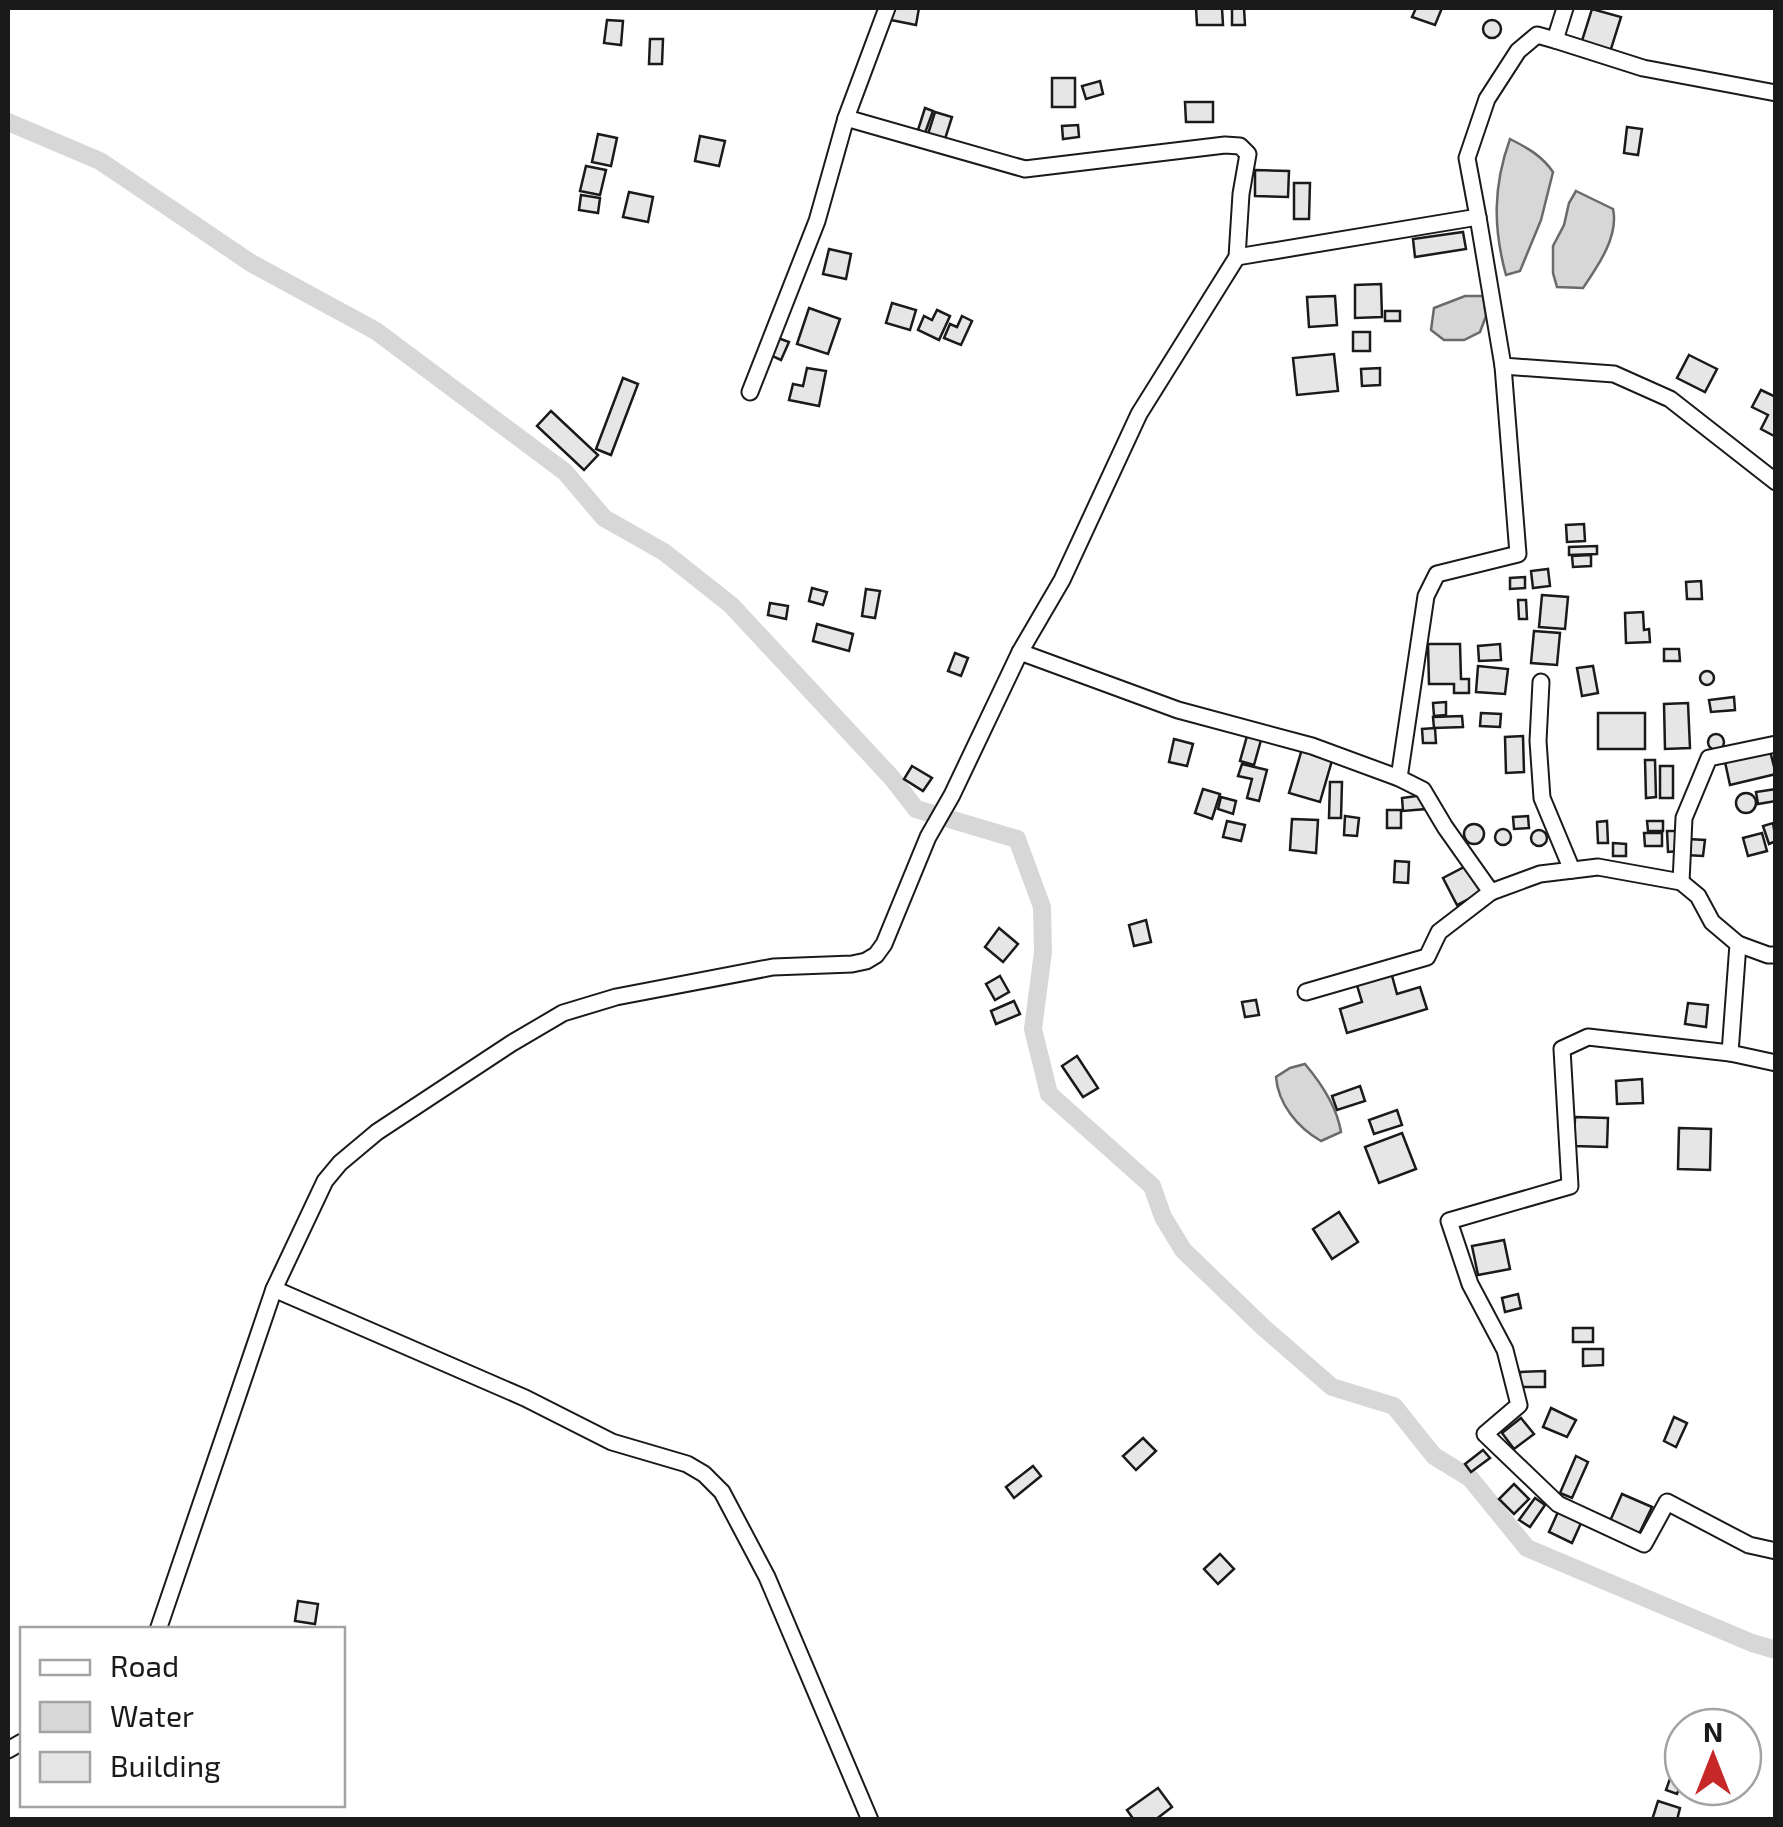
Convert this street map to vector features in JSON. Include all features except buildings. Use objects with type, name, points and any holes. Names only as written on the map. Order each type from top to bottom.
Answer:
[{"type":"street","points":[[750,392],[817,221],[846,118],[887,8]]},
{"type":"street","points":[[1555,40],[1565,8]]},
{"type":"street","points":[[1399,778],[1426,596],[1437,574],[1518,554],[1503,366],[1467,158],[1488,98],[1518,51],[1537,35],[1643,68],[1776,93]]},
{"type":"street","points":[[159,1627],[274,1289],[324,1181],[354,1151],[377,1132],[564,1013],[589,1004],[774,966],[866,961],[876,955],[928,837],[1020,652],[1062,580],[1139,414],[1238,257],[1248,154],[1240,146],[1024,169],[846,118]]},
{"type":"street","points":[[1238,257],[1478,217]]},
{"type":"street","points":[[1503,366],[1614,374],[1670,399],[1776,482]]},
{"type":"street","points":[[1020,652],[1178,710],[1312,746],[1424,790],[1491,892]]},
{"type":"street","points":[[1541,682],[1538,742],[1542,798],[1572,870]]},
{"type":"street","points":[[1681,882],[1684,818],[1708,758],[1776,744]]},
{"type":"street","points":[[1306,992],[1427,957],[1439,932],[1491,892],[1540,874],[1572,870],[1598,868],[1681,882],[1698,896],[1712,922],[1738,944],[1776,955]]},
{"type":"street","points":[[1730,1053],[1738,944]]},
{"type":"street","points":[[1776,1063],[1730,1053],[1588,1037],[1562,1050],[1570,1186],[1449,1221],[1470,1284],[1505,1350],[1519,1405],[1485,1434],[1558,1504],[1644,1544],[1667,1502],[1749,1545],[1776,1551]]},
{"type":"street","points":[[274,1289],[524,1398],[612,1442],[675,1460],[704,1474],[722,1492],[767,1577],[870,1820]]},
{"type":"water","points":[[1510,139],[1534,153],[1553,172],[1541,220],[1520,271],[1506,275],[1497,207],[1500,173]]},
{"type":"water","points":[[1576,191],[1613,209],[1613,230],[1583,288],[1557,287],[1553,246]]},
{"type":"water","points":[[1465,296],[1483,296],[1486,316],[1480,332],[1464,340],[1444,340],[1431,330],[1434,308]]},
{"type":"water","points":[[1305,1064],[1327,1096],[1341,1132],[1321,1141],[1291,1114],[1278,1087],[1276,1077]]},
{"type":"waterway","points":[[8,122],[100,161],[251,263],[376,331],[565,472],[604,518],[664,552],[731,605],[892,778],[916,809],[1017,839],[1042,907],[1043,952],[1033,1029],[1049,1094],[1152,1186],[1163,1217],[1183,1250],[1332,1387],[1394,1406],[1434,1456],[1470,1478],[1527,1548],[1776,1650]]}]
